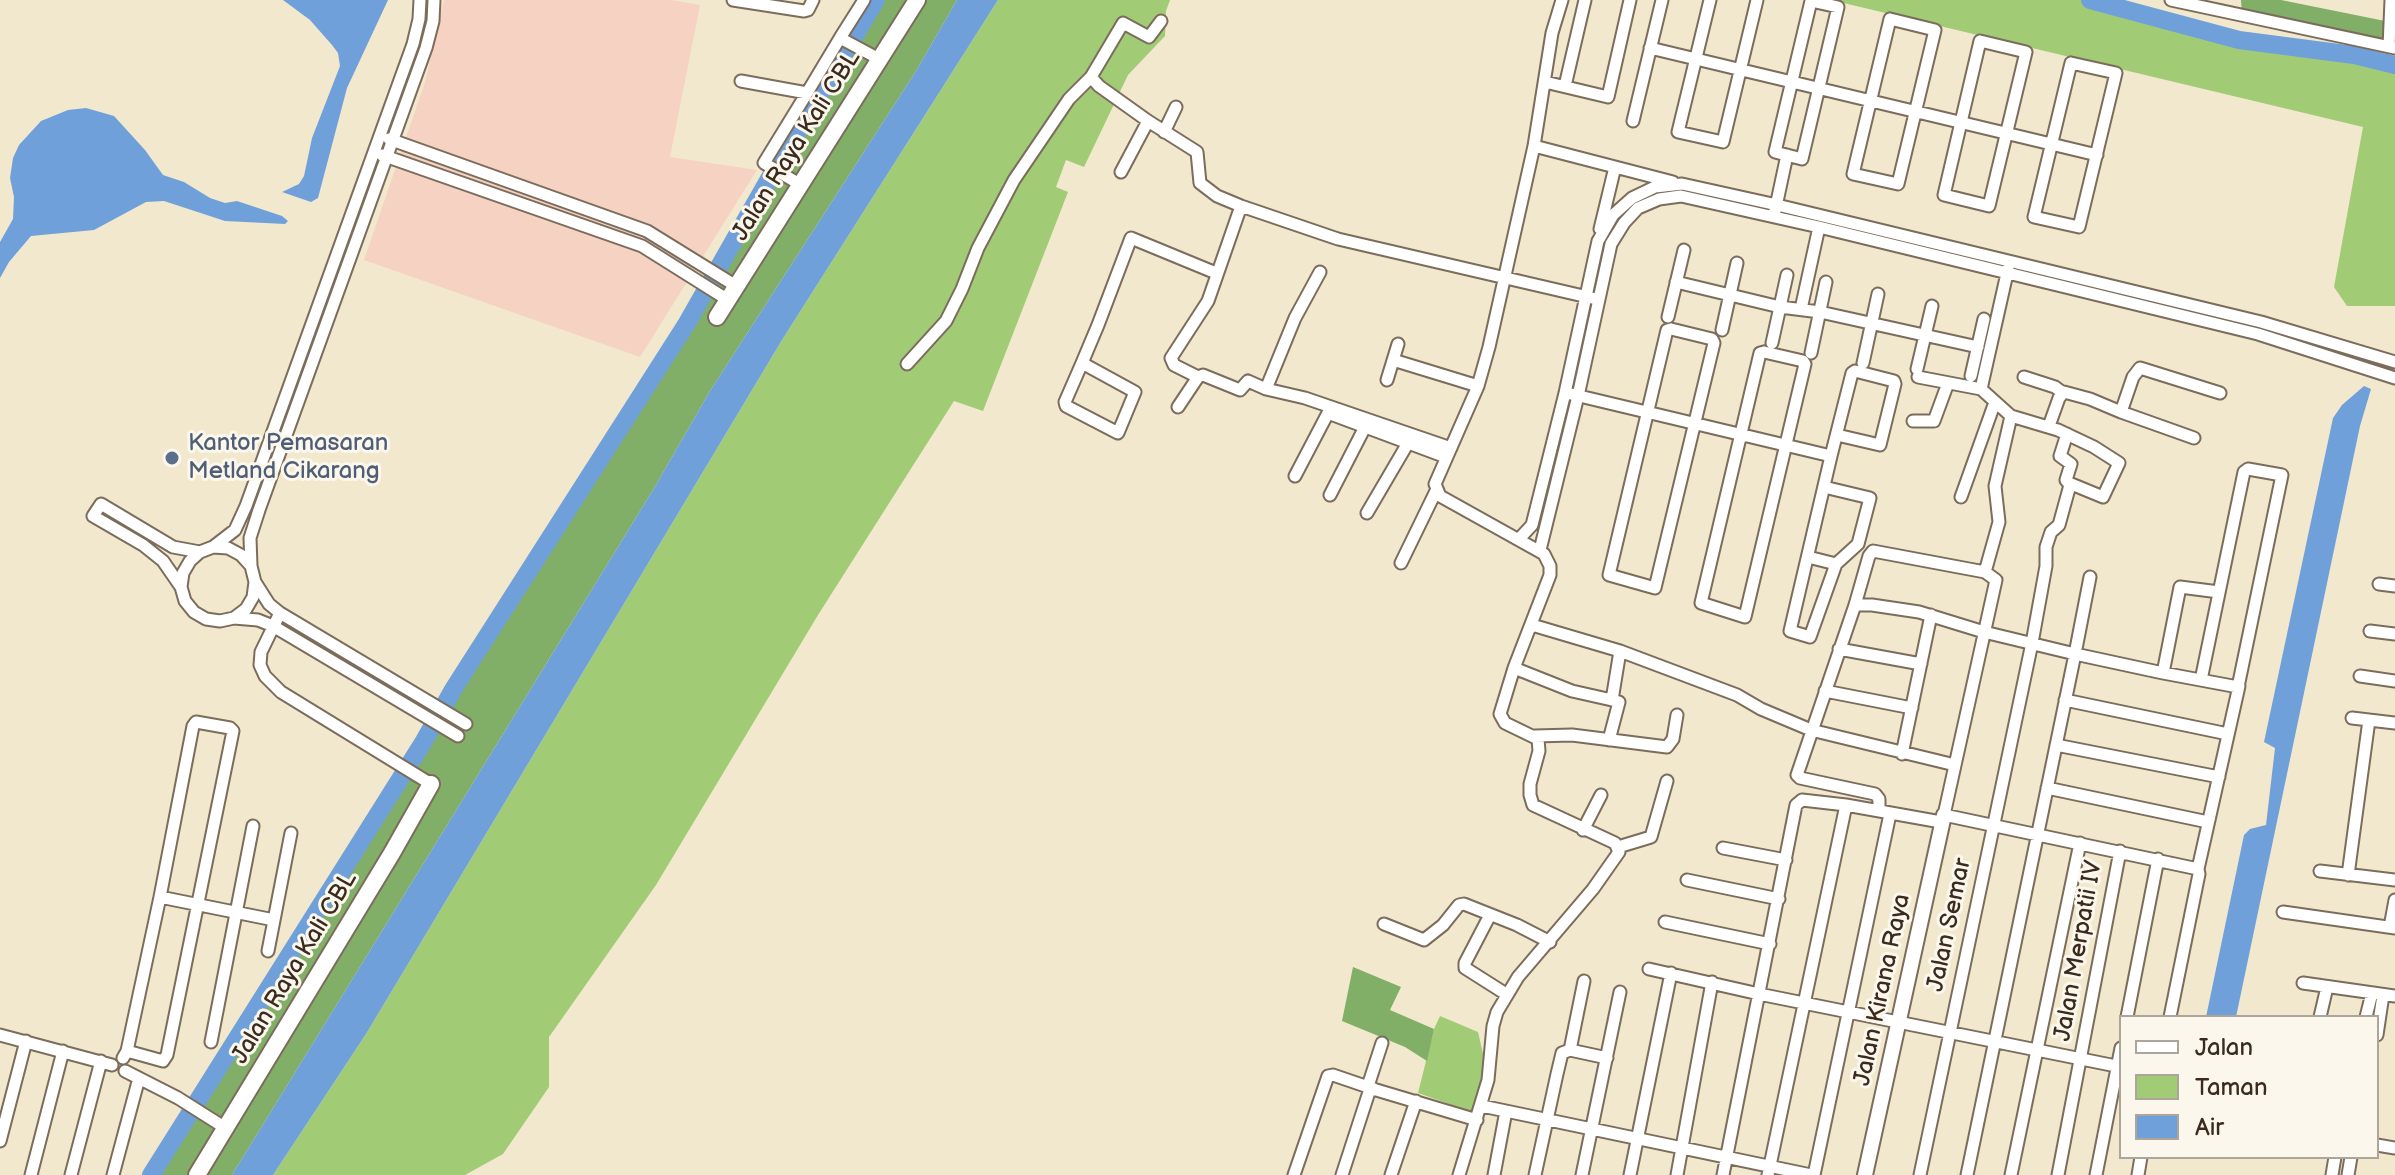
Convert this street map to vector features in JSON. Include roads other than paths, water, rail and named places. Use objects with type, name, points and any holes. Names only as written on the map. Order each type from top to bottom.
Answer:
[{"type":"main road","name":"Jalan Raya Kali CBL","points":[[717,317],[917,0]]},
{"type":"main road","name":"Jalan Raya Kali CBL","points":[[197,1175],[431,784]]},
{"type":"street","points":[[181,587],[183,573],[190,561],[235,530],[246,506],[413,44],[420,0]]},
{"type":"street","points":[[434,0],[433,21],[426,48],[259,510],[250,538],[251,566],[255,582],[269,604],[280,613],[466,724]]},
{"type":"street","points":[[733,0],[762,2],[804,11],[813,0]]},
{"type":"street","points":[[801,185],[764,163],[864,0]]},
{"type":"street","points":[[1401,563],[1436,491],[1436,479],[1478,386],[1534,146],[1552,33],[1562,0]]},
{"type":"street","points":[[1565,86],[1585,0]]},
{"type":"street","points":[[1545,82],[1608,97],[1630,0]]},
{"type":"street","points":[[1633,121],[1662,0]]},
{"type":"street","points":[[1710,0],[1678,132],[1723,142],[1757,0]]},
{"type":"street","points":[[2171,0],[2392,48]]},
{"type":"street","points":[[2391,0],[2392,48]]},
{"type":"street","points":[[1811,1],[1838,7],[1802,159],[1775,152],[1792,82],[1811,1]]},
{"type":"street","points":[[1890,19],[1935,30],[1915,112],[1898,184],[1853,174],[1890,19]]},
{"type":"street","points":[[907,364],[946,321],[978,248],[1014,180],[1069,99],[1091,77],[1123,23],[1149,37],[1161,21]]},
{"type":"street","points":[[2392,48],[2395,30]]},
{"type":"street","points":[[842,39],[881,60]]},
{"type":"street","points":[[1980,41],[2026,52],[2006,134],[1989,206],[1944,195],[1980,41]]},
{"type":"street","points":[[1650,48],[2097,155]]},
{"type":"street","points":[[2071,63],[2116,73],[2097,155],[2079,227],[2034,217],[2071,63]]},
{"type":"street","points":[[1091,77],[1148,121],[1197,152],[1200,183],[1217,196],[1338,239],[1598,300]]},
{"type":"street","points":[[741,81],[807,93]]},
{"type":"street","points":[[1164,132],[1176,107]]},
{"type":"street","points":[[1121,172],[1148,121]]},
{"type":"street","points":[[379,135],[647,231],[721,277],[732,293]]},
{"type":"street","points":[[1534,146],[2258,334],[2395,378]]},
{"type":"street","points":[[374,152],[642,246],[713,291],[732,293]]},
{"type":"street","points":[[1776,210],[1787,155]]},
{"type":"street","points":[[1519,539],[1532,525],[1615,167]]},
{"type":"street","points":[[1598,241],[1613,215],[1632,198],[1655,187],[1682,184]]},
{"type":"street","points":[[1540,550],[1611,244],[1638,208],[1659,199],[1681,196],[1776,210],[1819,227],[2261,322],[2395,362]]},
{"type":"street","points":[[1198,377],[1174,365],[1171,358],[1208,301],[1241,206]]},
{"type":"street","points":[[575,222],[581,207]]},
{"type":"street","points":[[1801,309],[1819,227]]},
{"type":"street","points":[[1082,363],[1135,392],[1118,433],[1065,405],[1131,238],[1216,273]]},
{"type":"street","points":[[1668,317],[1684,250]]},
{"type":"street","points":[[1722,330],[1737,263]]},
{"type":"street","points":[[1981,389],[2008,268]]},
{"type":"street","points":[[1266,389],[1295,318],[1320,272]]},
{"type":"street","points":[[1772,343],[1787,275]]},
{"type":"street","points":[[1676,282],[1780,307],[1820,312],[1978,347]]},
{"type":"street","points":[[1811,353],[1826,282]]},
{"type":"street","points":[[1863,363],[1878,294]]},
{"type":"street","points":[[1932,306],[1918,373],[1981,389],[2011,416],[2049,426],[2067,434],[2119,463],[2105,496],[2100,497],[2066,480],[2071,464],[2060,456],[2067,434]]},
{"type":"street","points":[[1971,376],[1984,319]]},
{"type":"street","points":[[1667,330],[1712,339],[1714,343],[1695,423],[1655,588],[1609,575],[1667,330]]},
{"type":"street","points":[[1387,380],[1398,344]]},
{"type":"street","points":[[1760,353],[1803,361],[1805,364],[1785,445],[1745,617],[1701,603],[1760,353]]},
{"type":"street","points":[[1393,360],[1478,386]]},
{"type":"street","points":[[2121,412],[2140,368],[2220,393]]},
{"type":"street","points":[[1824,487],[1870,498],[1858,544],[1836,564],[1810,637],[1790,631],[1831,456],[1852,373],[1855,371],[1894,381],[1880,445],[1837,435]]},
{"type":"street","points":[[1178,407],[1198,377],[1203,375],[1240,390],[1248,381],[1266,389],[1305,398],[1448,453]]},
{"type":"street","points":[[2024,377],[2194,438]]},
{"type":"street","points":[[1913,421],[1934,421],[1948,383]]},
{"type":"street","points":[[1565,393],[1831,456]]},
{"type":"street","points":[[2049,426],[2063,393]]},
{"type":"street","points":[[1961,497],[1995,402]]},
{"type":"street","points":[[1295,476],[1328,413],[1408,443],[1448,453]]},
{"type":"street","points":[[1985,572],[1999,522],[1996,478],[2011,416]]},
{"type":"street","points":[[1330,495],[1365,427]]},
{"type":"street","points":[[1367,513],[1408,443]]},
{"type":"street","points":[[2170,1015],[2198,869],[2283,479],[2280,474],[2248,469],[2244,472],[2201,680]]},
{"type":"street","name":"Jalan Semar","points":[[1920,1175],[2032,643],[2046,566],[2046,547],[2051,532],[2059,525],[2069,483]]},
{"type":"street","points":[[1436,491],[1540,550],[1550,566],[1550,575],[1500,714],[1505,723],[1535,736],[1557,735],[1667,747],[1673,739],[1677,715]]},
{"type":"street","points":[[200,552],[173,547],[101,504],[93,516],[143,545],[163,561],[194,612],[206,619],[258,620],[273,626],[458,736]]},
{"type":"street","points":[[213,547],[228,548],[241,555],[251,566]]},
{"type":"street","points":[[1482,1106],[1592,1127],[1769,1171],[1812,1175],[1850,1011],[1884,812],[1875,794],[1797,775],[1873,551],[1985,572],[1997,581],[1943,819]]},
{"type":"street","points":[[1808,557],[1836,564]]},
{"type":"street","points":[[1967,1175],[2090,577]]},
{"type":"street","points":[[234,618],[246,609],[253,597],[255,582]]},
{"type":"street","points":[[2379,584],[2395,586]]},
{"type":"street","points":[[2163,673],[2180,587],[2219,592]]},
{"type":"street","points":[[1855,605],[1931,615],[1984,632],[2075,654],[2239,686]]},
{"type":"street","points":[[280,613],[261,652],[260,665],[265,676],[281,692],[431,784]]},
{"type":"street","points":[[1902,754],[1931,615]]},
{"type":"street","points":[[1532,625],[1620,651],[1737,695],[1811,730],[1955,765]]},
{"type":"street","points":[[2370,631],[2395,634]]},
{"type":"street","points":[[1839,649],[1921,664]]},
{"type":"street","points":[[1612,700],[1620,651]]},
{"type":"street","points":[[1514,668],[1572,691],[1619,702],[1609,740]]},
{"type":"street","points":[[2360,676],[2395,681]]},
{"type":"street","points":[[1825,691],[1912,708]]},
{"type":"street","points":[[2065,700],[2228,734]]},
{"type":"street","points":[[2352,718],[2395,723]]},
{"type":"street","points":[[2348,875],[2369,720]]},
{"type":"street","points":[[0,1035],[118,1061],[163,1061],[167,1058],[233,731],[230,728],[196,722],[193,726],[160,897],[118,1061],[71,1175]]},
{"type":"street","points":[[1535,736],[1540,746],[1530,784],[1533,805],[1618,847],[1651,837],[1667,781]]},
{"type":"street","points":[[2056,745],[2219,777]]},
{"type":"street","points":[[2047,788],[2208,822]]},
{"type":"street","points":[[1583,830],[1601,795]]},
{"type":"street","points":[[1723,1175],[1798,802],[1846,805],[1994,826],[2198,869]]},
{"type":"street","points":[[1769,1171],[1846,805]]},
{"type":"street","name":"Jalan Kirana Raya","points":[[1865,1175],[1943,819]]},
{"type":"street","points":[[211,1042],[253,826]]},
{"type":"street","points":[[268,951],[291,833]]},
{"type":"street","points":[[2011,1175],[2080,843]]},
{"type":"street","points":[[1459,1175],[1482,1106],[1492,1059],[1493,1021],[1506,994],[1601,878],[1617,856],[1618,847]]},
{"type":"street","points":[[1723,848],[1786,860]]},
{"type":"street","name":"Jalan Merpatii IV","points":[[2058,1175],[2120,851]]},
{"type":"street","points":[[2127,1015],[2158,859]]},
{"type":"street","points":[[2320,871],[2395,880]]},
{"type":"street","points":[[1687,880],[1779,899]]},
{"type":"street","points":[[160,897],[274,920]]},
{"type":"street","points":[[2283,912],[2393,927],[2395,900]]},
{"type":"street","points":[[1384,924],[1421,941],[1432,935],[1459,905],[1464,904],[1550,942]]},
{"type":"street","points":[[1490,915],[1465,968],[1506,994]]},
{"type":"street","points":[[1665,922],[1770,944]]},
{"type":"street","points":[[1649,969],[2119,1066],[2096,1175]]},
{"type":"street","points":[[1630,1175],[1671,973]]},
{"type":"street","points":[[1570,1050],[1584,981]]},
{"type":"street","points":[[1677,1175],[1712,982]]},
{"type":"street","points":[[2303,983],[2383,995]]},
{"type":"street","points":[[2320,1015],[2327,987]]},
{"type":"street","points":[[1582,1175],[1620,992]]},
{"type":"street","points":[[2368,1015],[2383,995]]},
{"type":"street","points":[[2379,1022],[2383,995]]},
{"type":"street","points":[[0,1141],[26,1041]]},
{"type":"street","points":[[1342,1175],[1371,1088],[1382,1043]]},
{"type":"street","points":[[1535,1175],[1562,1053],[1570,1050],[1607,1058]]},
{"type":"street","points":[[31,1175],[63,1051]]},
{"type":"street","points":[[118,1061],[139,1078],[227,1129]]},
{"type":"street","points":[[1294,1175],[1328,1076],[1477,1120]]},
{"type":"street","points":[[113,1175],[139,1078]]},
{"type":"street","points":[[1391,1175],[1416,1101]]},
{"type":"street","points":[[1494,1175],[1506,1111]]},
{"type":"water","points":[[283,0],[388,0],[347,88],[318,198],[311,202],[282,192],[299,184],[304,176],[312,138],[340,66],[338,53],[332,45],[310,20]]},
{"type":"water","points":[[957,0],[998,0],[782,340],[366,1034],[273,1175],[232,1175],[653,490],[710,391],[916,71]]},
{"type":"water","points":[[86,108],[114,116],[163,175],[184,182],[210,198],[225,203],[237,201],[282,216],[288,221],[285,224],[225,221],[164,201],[146,202],[94,230],[31,236],[0,278],[0,242],[13,219],[14,197],[10,178],[19,145],[41,121],[68,110]]},
{"type":"water","points":[[2364,386],[2371,389],[2360,426],[2236,1015],[2206,1015],[2244,835],[2250,829],[2266,825],[2275,748],[2264,742],[2333,418],[2342,405]]},
{"type":"waterway","points":[[151,1175],[424,741],[454,688],[687,323],[876,0]]},
{"type":"waterway","points":[[2090,0],[2239,40],[2354,55],[2395,65]]},
{"type":"place","name":"Kantor Pemasaran Metland Cikarang","points":[[172,458]]}]
